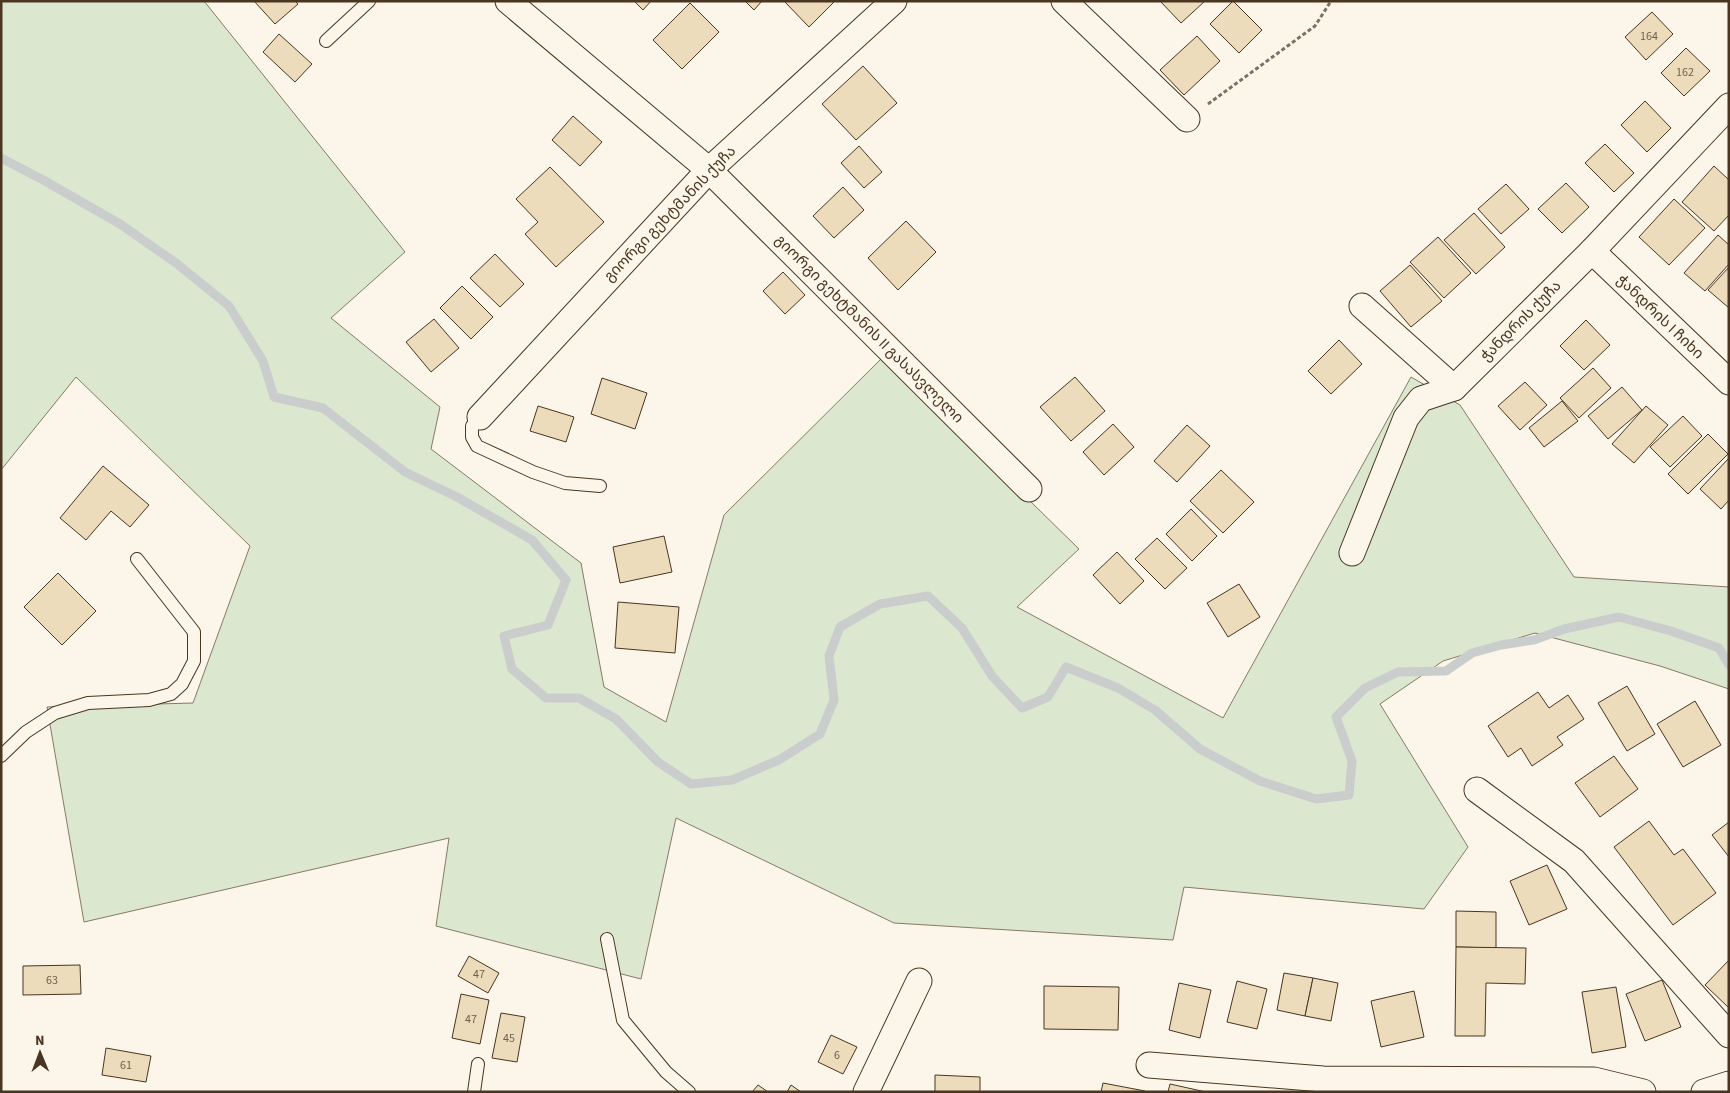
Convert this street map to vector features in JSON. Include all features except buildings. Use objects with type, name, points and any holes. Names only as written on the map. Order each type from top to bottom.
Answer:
[{"type":"street","name":"გიორგი გეხტმანის II გასასვლელი","points":[[508,1],[709,170],[1029,489]]},
{"type":"street","name":"გიორგი გეხტმანის ქუჩა","points":[[480,417],[709,170],[894,1]]},
{"type":"street","points":[[1064,1],[1188,119]]},
{"type":"street","name":"ჭანდრის ქუჩა","points":[[1352,552],[1406,418],[1421,399],[1454,388],[1592,251],[1729,106]]},
{"type":"street","name":"ჭანდრის I ჩიხი","points":[[1592,251],[1729,382]]},
{"type":"street","points":[[1362,306],[1454,388]]},
{"type":"street","points":[[1477,790],[1574,861],[1729,1035]]},
{"type":"street","points":[[866,1092],[919,981]]},
{"type":"street","points":[[1149,1065],[1323,1079],[1594,1080],[1643,1092]]},
{"type":"street","points":[[1704,1092],[1729,1084]]},
{"type":"lane","points":[[326,42],[369,1]]},
{"type":"lane","points":[[480,417],[472,426],[472,437],[476,446],[533,472],[565,483],[600,486]]},
{"type":"lane","points":[[1,756],[26,732],[55,713],[88,703],[149,700],[171,694],[182,684],[194,661],[194,632],[137,559]]},
{"type":"lane","points":[[607,939],[623,1020],[666,1072],[689,1092]]},
{"type":"lane","points":[[474,1092],[478,1064]]},
{"type":"path","points":[[1188,119],[1315,26],[1331,1]]},
{"type":"green space","points":[[1,1],[204,1],[405,252],[331,318],[440,407],[431,449],[581,563],[604,687],[666,722],[724,515],[883,357],[1079,549],[1017,607],[1223,718],[1411,377],[1460,405],[1574,577],[1729,587],[1729,689],[1660,666],[1535,633],[1443,661],[1380,704],[1468,847],[1424,909],[1184,887],[1173,940],[894,923],[676,818],[641,979],[436,926],[449,838],[84,922],[47,707],[193,703],[250,546],[76,377],[1,470]]},
{"type":"waterway","points":[[1,158],[120,224],[176,263],[229,306],[263,361],[274,397],[323,408],[405,472],[457,497],[532,540],[566,580],[548,625],[504,636],[512,669],[546,698],[579,698],[616,719],[658,762],[691,784],[732,780],[779,760],[820,734],[834,700],[829,656],[840,627],[880,604],[928,596],[962,628],[992,676],[1022,708],[1048,697],[1066,667],[1118,688],[1155,710],[1200,749],[1260,781],[1316,799],[1349,795],[1352,761],[1336,717],[1365,688],[1398,672],[1446,671],[1472,653],[1501,645],[1534,640],[1564,629],[1619,617],[1671,631],[1719,648],[1729,665]]}]
